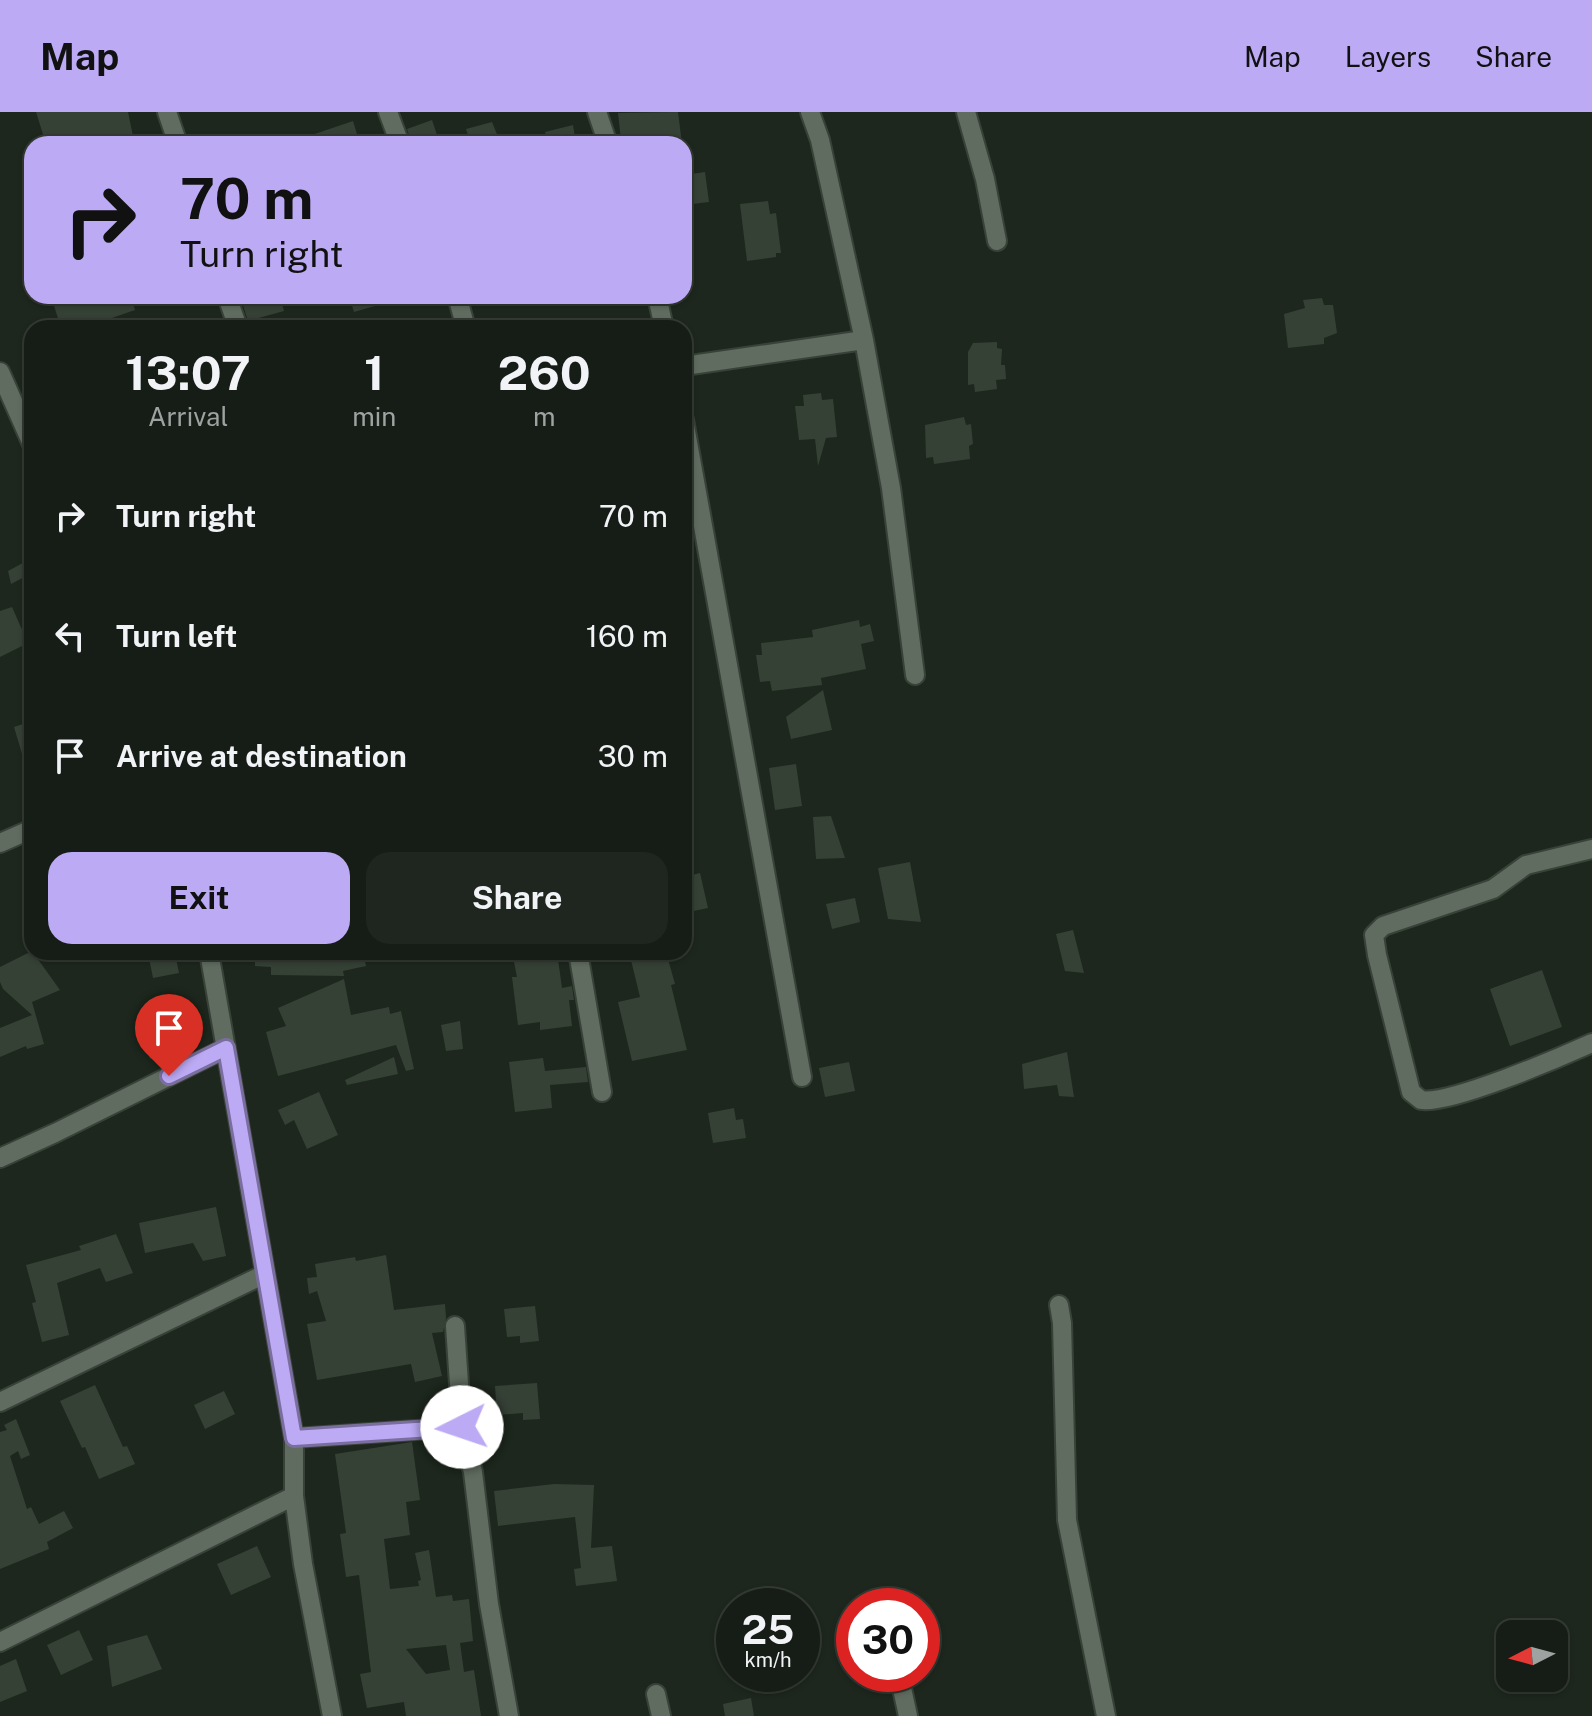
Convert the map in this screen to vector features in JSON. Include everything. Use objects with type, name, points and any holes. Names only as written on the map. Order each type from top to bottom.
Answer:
[{"type":"street","points":[[167,112],[175,136]]},
{"type":"street","points":[[388,112],[397,136]]},
{"type":"street","points":[[597,112],[605,136]]},
{"type":"street","points":[[810,112],[820,140],[864,340],[891,488],[915,675]]},
{"type":"street","points":[[966,112],[985,179],[997,241]]},
{"type":"street","points":[[692,365],[864,340]]},
{"type":"street","points":[[0,372],[24,426]]},
{"type":"street","points":[[692,465],[802,1077]]},
{"type":"street","points":[[0,843],[24,832]]},
{"type":"street","points":[[1592,849],[1526,865],[1493,889],[1383,926],[1374,935],[1411,1092],[1421,1100],[1436,1099],[1496,1082],[1592,1043]]},
{"type":"street","points":[[210,960],[294,1438],[294,1496],[303,1564],[332,1716]]},
{"type":"street","points":[[579,960],[602,1092]]},
{"type":"street","points":[[0,1158],[226,1048]]},
{"type":"street","points":[[0,1402],[265,1274]]},
{"type":"street","points":[[1059,1305],[1067,1520],[1106,1716]]},
{"type":"street","points":[[455,1326],[462,1427],[473,1472],[489,1604],[509,1716]]},
{"type":"street","points":[[294,1438],[462,1427]]},
{"type":"street","points":[[0,1642],[294,1496]]},
{"type":"street","points":[[903,1692],[908,1716]]},
{"type":"street","points":[[656,1694],[661,1716]]},
{"type":"building","points":[[36,112],[128,112],[133,136],[44,136]]},
{"type":"building","points":[[678,112],[681,136],[621,136],[618,113]]},
{"type":"building","points":[[432,120],[437,136],[409,136],[407,129]]},
{"type":"building","points":[[353,121],[358,136],[309,136]]},
{"type":"building","points":[[492,122],[498,136],[468,136],[466,129]]},
{"type":"building","points":[[573,125],[575,136],[546,136],[545,132]]},
{"type":"building","points":[[705,172],[709,202],[692,204],[692,174]]},
{"type":"building","points":[[768,201],[770,214],[776,213],[781,253],[776,253],[776,257],[747,261],[740,204]]},
{"type":"building","points":[[1322,298],[1324,305],[1333,305],[1337,333],[1324,338],[1324,344],[1288,348],[1284,314],[1305,308],[1303,300]]},
{"type":"building","points":[[54,304],[133,304],[135,310],[106,320],[58,320]]},
{"type":"building","points":[[243,304],[282,304],[284,311],[248,320]]},
{"type":"building","points":[[352,304],[382,304],[354,312]]},
{"type":"building","points":[[997,342],[997,348],[1002,349],[1001,365],[1005,365],[1006,379],[996,380],[997,389],[975,392],[974,384],[968,385],[968,352],[973,343]]},
{"type":"building","points":[[821,393],[822,400],[833,399],[837,437],[826,438],[818,466],[815,439],[799,440],[795,406],[804,406],[803,395]]},
{"type":"building","points":[[964,417],[966,425],[971,424],[973,444],[969,446],[970,459],[934,464],[933,457],[926,458],[925,425]]},
{"type":"building","points":[[24,562],[24,577],[11,584],[8,571]]},
{"type":"building","points":[[12,607],[24,634],[24,645],[0,657],[0,611]]},
{"type":"building","points":[[859,620],[860,627],[870,624],[874,641],[861,644],[866,669],[821,678],[822,685],[772,691],[770,681],[760,682],[756,655],[762,655],[761,643],[813,637],[812,630]]},
{"type":"building","points":[[823,690],[832,730],[791,739],[786,717]]},
{"type":"building","points":[[24,724],[24,760],[14,727]]},
{"type":"building","points":[[796,764],[802,806],[775,810],[769,768]]},
{"type":"building","points":[[831,816],[845,858],[816,859],[813,817]]},
{"type":"building","points":[[910,862],[921,922],[888,919],[878,868]]},
{"type":"building","points":[[700,873],[708,908],[692,911],[692,875]]},
{"type":"building","points":[[855,898],[860,922],[832,929],[826,904]]},
{"type":"building","points":[[1073,930],[1084,973],[1065,971],[1056,934]]},
{"type":"building","points":[[24,955],[24,960],[38,960],[60,990],[32,1002],[44,1044],[27,1049],[26,1046],[0,1057],[0,1028],[32,1015],[3,989],[0,967]]},
{"type":"building","points":[[149,960],[176,960],[179,973],[153,978]]},
{"type":"building","points":[[255,960],[365,960],[366,966],[343,971],[344,976],[271,975],[271,967],[255,966]]},
{"type":"building","points":[[514,960],[558,960],[562,988],[572,986],[574,1000],[569,1000],[572,1026],[540,1030],[540,1022],[518,1025],[512,977],[517,977]]},
{"type":"building","points":[[631,960],[668,960],[675,984],[671,985],[687,1050],[632,1061],[618,1002],[640,997]]},
{"type":"building","points":[[1542,970],[1562,1027],[1510,1046],[1490,989]]},
{"type":"building","points":[[344,979],[351,1015],[389,1007],[390,1014],[401,1011],[414,1069],[406,1071],[396,1045],[278,1076],[266,1032],[286,1026],[278,1008]]},
{"type":"building","points":[[179,1010],[188,1044],[150,1059],[141,1025]]},
{"type":"building","points":[[460,1021],[463,1049],[446,1051],[441,1025]]},
{"type":"building","points":[[1067,1052],[1074,1097],[1059,1096],[1057,1085],[1024,1089],[1022,1064]]},
{"type":"building","points":[[394,1057],[398,1074],[347,1085],[345,1080]]},
{"type":"building","points":[[543,1058],[545,1071],[586,1067],[588,1082],[550,1085],[552,1108],[515,1112],[509,1062]]},
{"type":"building","points":[[849,1062],[855,1091],[825,1097],[819,1068]]},
{"type":"building","points":[[319,1092],[338,1135],[307,1149],[294,1120],[285,1125],[278,1110]]},
{"type":"building","points":[[734,1108],[736,1120],[743,1119],[746,1138],[713,1143],[708,1113]]},
{"type":"building","points":[[216,1207],[226,1256],[203,1261],[193,1243],[145,1253],[139,1223]]},
{"type":"building","points":[[116,1234],[133,1273],[106,1282],[100,1268],[57,1283],[69,1335],[42,1342],[26,1265],[81,1250],[79,1246]]},
{"type":"building","points":[[386,1255],[394,1310],[445,1304],[443,1332],[432,1333],[442,1376],[415,1382],[411,1364],[317,1380],[307,1324],[326,1321],[317,1291],[309,1294],[307,1278],[317,1277],[315,1264]]},
{"type":"building","points":[[535,1306],[539,1341],[520,1343],[520,1336],[507,1337],[504,1309]]},
{"type":"building","points":[[537,1383],[540,1419],[523,1420],[523,1413],[497,1415],[495,1386]]},
{"type":"building","points":[[95,1385],[123,1447],[127,1446],[135,1464],[99,1479],[60,1401]]},
{"type":"building","points":[[224,1391],[235,1414],[205,1429],[194,1405]]},
{"type":"building","points":[[16,1419],[30,1455],[21,1459],[18,1451],[10,1456],[27,1509],[31,1507],[39,1524],[64,1511],[73,1528],[47,1542],[49,1549],[0,1569],[0,1432],[7,1430],[4,1425]]},
{"type":"building","points":[[412,1442],[420,1500],[406,1502],[410,1535],[384,1539],[390,1589],[419,1586],[418,1581],[421,1580],[415,1553],[429,1550],[436,1597],[452,1595],[453,1601],[469,1599],[473,1641],[460,1643],[464,1672],[474,1670],[481,1716],[406,1716],[404,1702],[367,1708],[360,1674],[371,1672],[359,1575],[346,1577],[340,1534],[346,1533],[335,1454]],"holes":[[[446,1645],[450,1670],[426,1674],[406,1649]]]},
{"type":"building","points":[[554,1484],[594,1485],[591,1548],[612,1546],[617,1581],[576,1586],[574,1569],[581,1568],[575,1517],[498,1526],[494,1491]]},
{"type":"building","points":[[257,1546],[271,1577],[231,1595],[217,1564]]},
{"type":"building","points":[[79,1630],[93,1660],[61,1675],[47,1645]]},
{"type":"building","points":[[147,1635],[162,1669],[112,1687],[107,1646]]},
{"type":"building","points":[[16,1659],[27,1691],[0,1702],[0,1666]]},
{"type":"building","points":[[751,1698],[754,1716],[725,1716],[723,1704]]},
{"type":"route","points":[[169,1076],[226,1048],[294,1438],[462,1427]]}]
